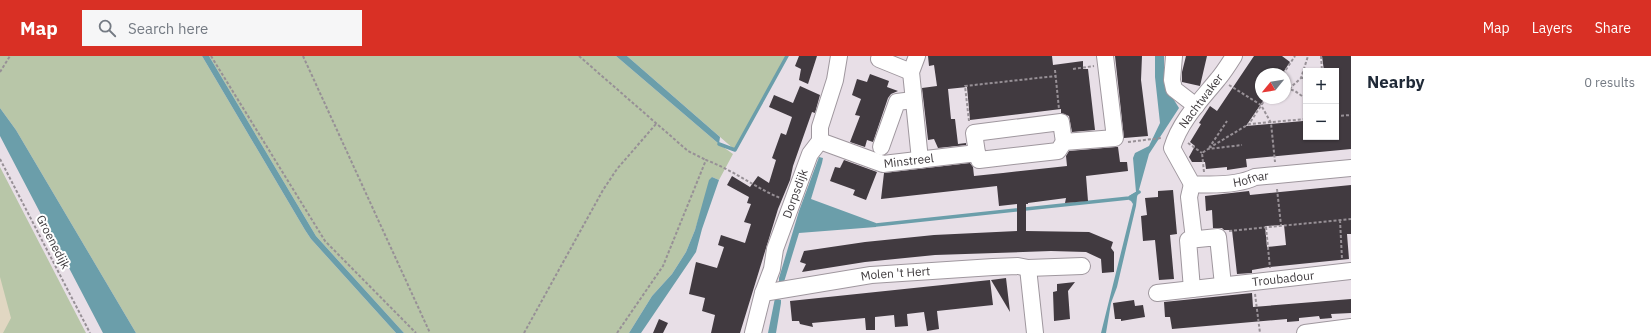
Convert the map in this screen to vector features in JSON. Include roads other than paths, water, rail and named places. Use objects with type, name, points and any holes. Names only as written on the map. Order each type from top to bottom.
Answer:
[{"type":"street","name":"Dorpsdijk","points":[[753,333],[763,293],[772,269],[776,249],[810,154],[820,141],[820,127],[835,80],[839,56]]},
{"type":"street","points":[[917,56],[911,72],[920,160]]},
{"type":"street","points":[[1174,56],[1172,74],[1174,89],[1196,106]]},
{"type":"street","name":"Nachtwaker","points":[[1199,184],[1168,143],[1175,138],[1196,106],[1219,78],[1234,56]]},
{"type":"street","points":[[879,59],[911,72]]},
{"type":"street","name":"Minstreel","points":[[820,141],[883,164],[978,153],[979,160],[1058,151],[1064,142],[1115,138],[1105,60]]},
{"type":"street","points":[[881,147],[897,102],[913,100]]},
{"type":"street","points":[[978,153],[974,133],[1061,122],[1064,142]]},
{"type":"street","name":"Hofnar","points":[[1199,184],[1351,168]]},
{"type":"street","points":[[1194,239],[1189,197],[1199,184]]},
{"type":"street","points":[[1192,289],[1188,240],[1194,239],[1218,237],[1223,285]]},
{"type":"street","name":"Molen 't Hert","points":[[763,293],[871,275],[993,267],[1018,266],[1028,268],[1082,266]]},
{"type":"street","points":[[1028,268],[1035,333]]},
{"type":"street","name":"Troubadour","points":[[1157,293],[1347,271]]},
{"type":"street","points":[[1305,333],[1351,327]]},
{"type":"water","points":[[202,56],[209,56],[316,236],[404,333],[396,333],[311,239]]},
{"type":"water","points":[[616,56],[627,56],[720,137],[719,144]]},
{"type":"water","points":[[1155,56],[1164,56],[1164,84],[1179,108],[1149,154],[1137,197],[1117,287],[1111,303],[1106,333],[1101,333],[1133,204],[1129,200],[1129,196],[1136,192],[1133,158],[1135,153],[1149,146],[1160,123],[1155,77]]},
{"type":"water","points":[[0,108],[16,130],[136,333],[103,333],[0,136]]},
{"type":"water","points":[[819,157],[823,158],[811,199],[876,223],[876,227],[799,233],[784,282],[779,282],[799,211]]},
{"type":"water","points":[[712,177],[719,180],[702,229],[696,252],[641,333],[629,333],[652,296],[672,274],[686,252],[695,230],[709,180]]},
{"type":"water","points":[[775,298],[781,300],[776,333],[768,333]]},
{"type":"waterway","points":[[719,144],[735,150],[787,56]]},
{"type":"waterway","points":[[876,225],[1129,198],[1139,192]]}]
